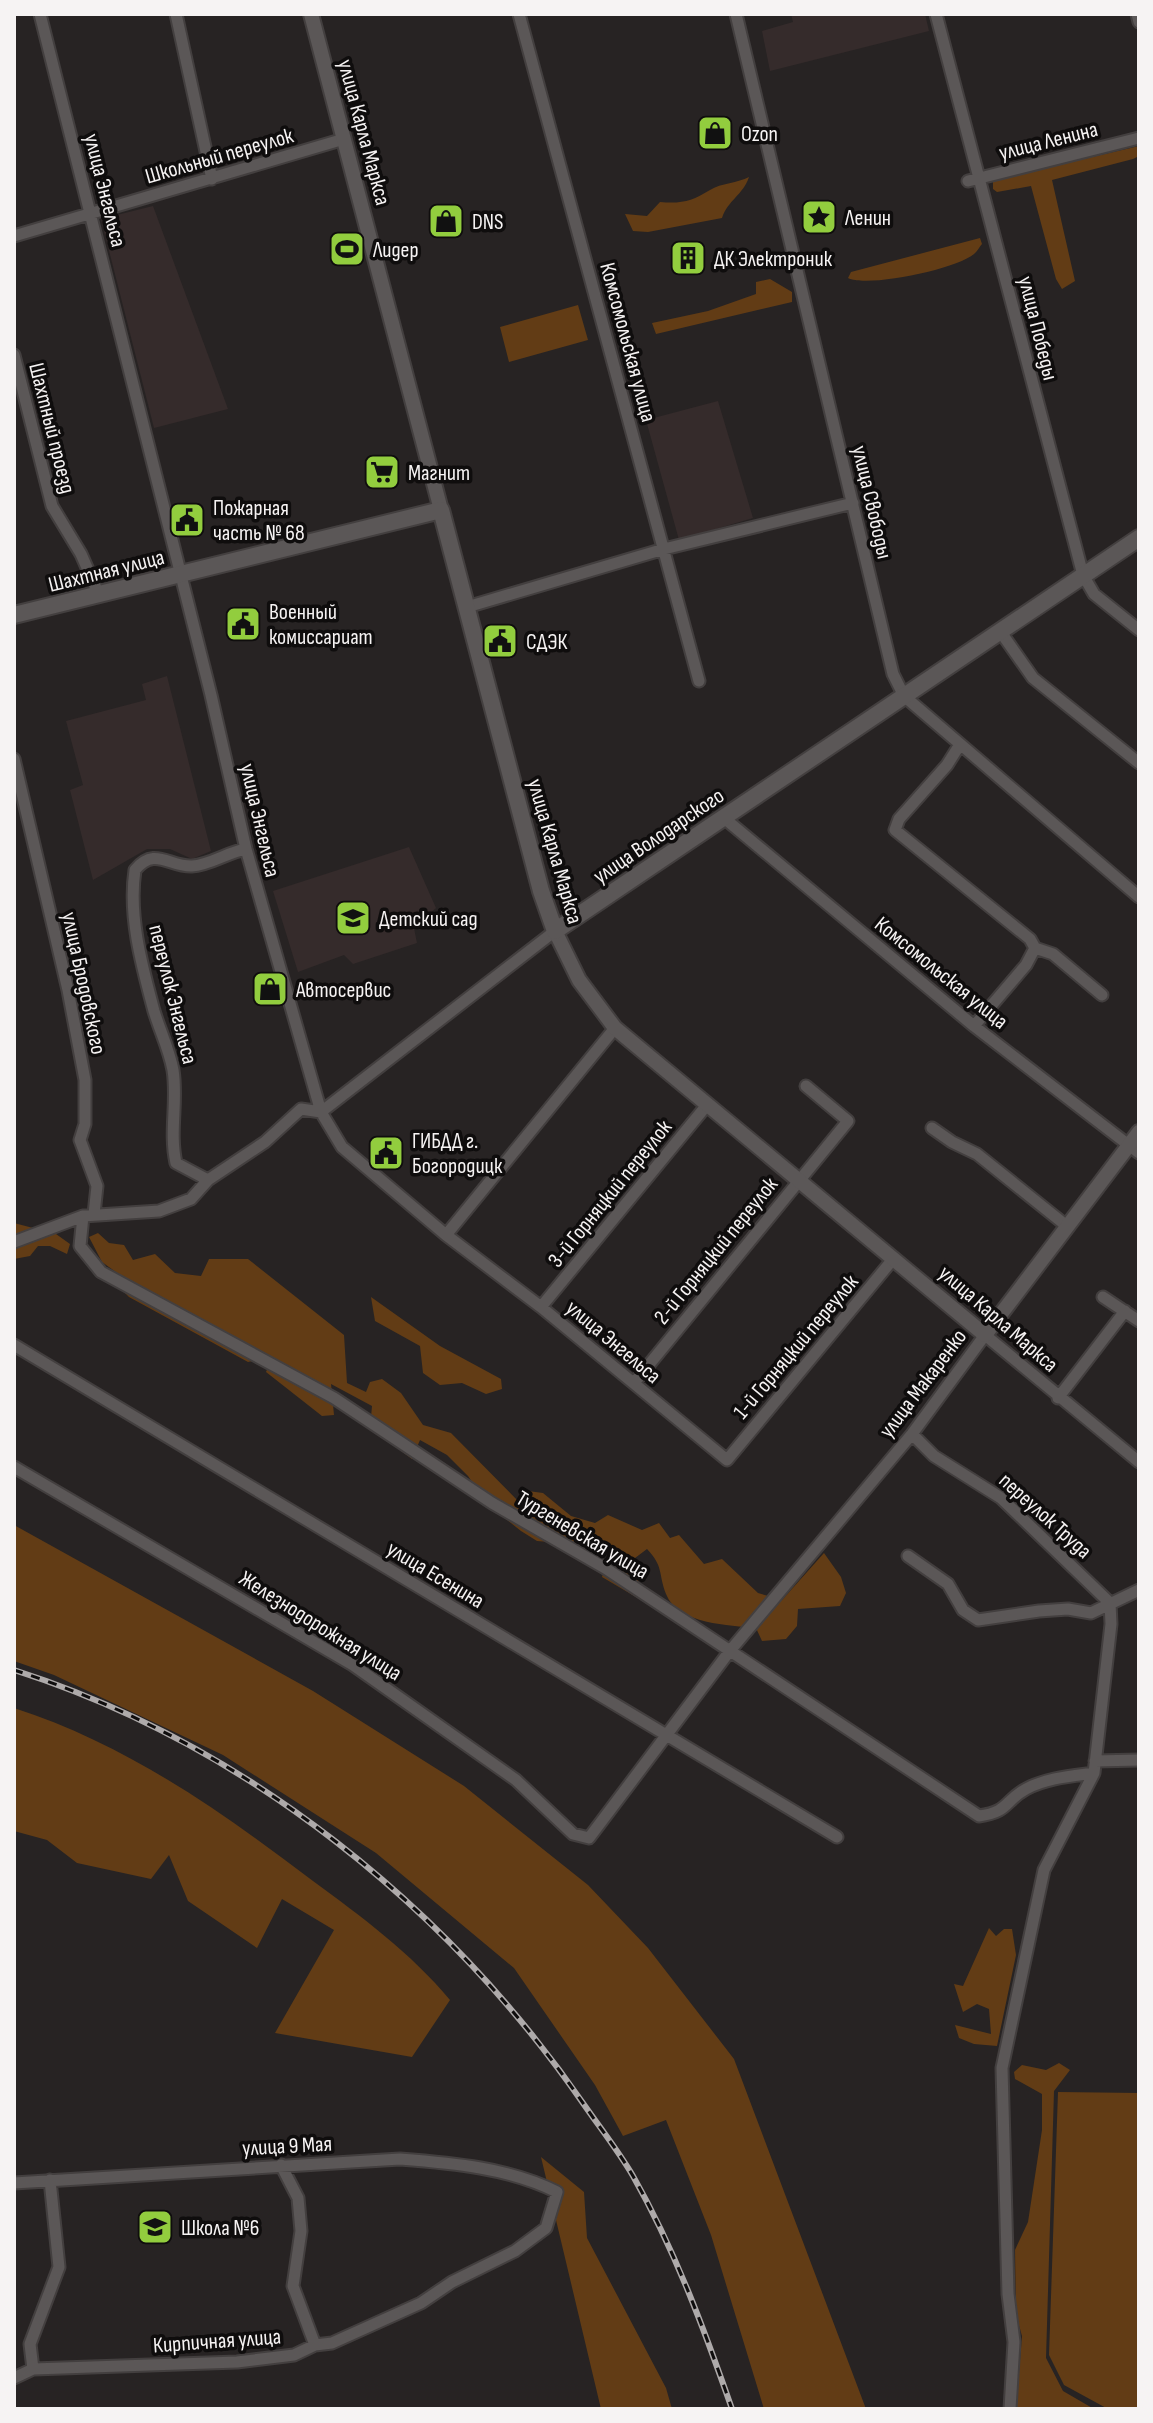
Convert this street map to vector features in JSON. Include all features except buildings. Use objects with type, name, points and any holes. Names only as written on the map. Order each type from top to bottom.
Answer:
[{"type":"main road","name":"Шахтная улица","points":[[14,615],[441,510]]},
{"type":"main road","name":"улица Карла Маркса","points":[[441,510],[541,891],[555,931]]},
{"type":"main road","name":"улица Володарского","points":[[555,931],[1139,538]]},
{"type":"street","name":"улица Энгельса","points":[[40,14],[92,213],[246,849],[321,1112],[342,1147],[446,1235],[541,1307],[727,1460]]},
{"type":"street","points":[[176,14],[212,179]]},
{"type":"street","name":"улица Карла Маркса","points":[[311,14],[441,510]]},
{"type":"street","name":"Комсомольская улица","points":[[519,14],[699,681]]},
{"type":"street","name":"улица Свободы","points":[[736,14],[893,674],[904,696],[959,746],[1139,897]]},
{"type":"street","name":"улица Победы","points":[[936,14],[973,179],[1083,575],[1094,594],[1139,630]]},
{"type":"street","points":[[1137,14],[1139,22]]},
{"type":"street","name":"улица Ленина","points":[[973,179],[1139,138]]},
{"type":"street","name":"Школьный переулок","points":[[14,236],[344,139]]},
{"type":"street","name":"Шахтный проезд","points":[[14,355],[52,506],[81,554],[99,595]]},
{"type":"street","points":[[467,607],[664,549],[853,503]]},
{"type":"street","points":[[1000,631],[1033,678],[1139,763]]},
{"type":"street","points":[[959,746],[947,765],[899,819],[895,830],[1030,939],[1035,948],[1053,954],[1102,995]]},
{"type":"street","name":"улица Бродовского","points":[[14,759],[68,990],[85,1080],[85,1124],[80,1140],[97,1186],[89,1215]]},
{"type":"street","name":"Комсомольская улица","points":[[724,818],[974,1026],[1134,1150]]},
{"type":"street","name":"переулок Энгельса","points":[[208,1180],[176,1163],[171,1126],[174,1075],[135,929],[133,885],[135,870],[150,858],[160,857],[188,867],[246,849]]},
{"type":"street","name":"улица Карла Маркса","points":[[555,931],[579,980],[615,1028],[1139,1462]]},
{"type":"street","name":"улица Володарского","points":[[14,1242],[89,1215],[159,1211],[191,1199],[208,1180],[265,1142],[301,1109],[321,1112],[555,931]]},
{"type":"street","points":[[974,1026],[1026,965],[1035,948]]},
{"type":"street","points":[[446,1235],[615,1028]]},
{"type":"street","name":"2-й Горняцкий переулок","points":[[634,1383],[848,1121],[806,1086]]},
{"type":"street","name":"3-й Горняцкий переулок","points":[[541,1307],[707,1105]]},
{"type":"street","points":[[932,1128],[977,1154],[1068,1227]]},
{"type":"street","name":"улица Макаренко","points":[[589,1838],[729,1652],[912,1434],[1068,1227],[1134,1150],[1139,1132]]},
{"type":"street","name":"Тургеневская улица","points":[[89,1215],[80,1246],[101,1272],[334,1398],[492,1503],[605,1568],[979,1816],[998,1813],[1025,1789],[1094,1767],[1139,1760]]},
{"type":"street","name":"1-й Горняцкий переулок","points":[[727,1460],[894,1258]]},
{"type":"street","points":[[1103,1297],[1139,1321]]},
{"type":"street","points":[[1058,1398],[1125,1311]]},
{"type":"street","name":"улица Есенина","points":[[14,1345],[837,1837]]},
{"type":"street","name":"переулок Труда","points":[[912,1434],[934,1456],[1001,1498],[1110,1603]]},
{"type":"street","name":"Железнодорожная улица","points":[[14,1467],[353,1665],[516,1780],[573,1834],[589,1838]]},
{"type":"street","points":[[908,1556],[948,1584],[963,1610],[978,1620],[1068,1609],[1091,1613],[1139,1590]]},
{"type":"street","points":[[1010,2409],[1014,2342],[1008,2294],[1002,2068],[1044,1870],[1094,1767],[1111,1624],[1110,1603]]},
{"type":"street","name":"улица 9 Мая","points":[[14,2183],[400,2159],[450,2163],[539,2182],[557,2192]]},
{"type":"street","points":[[281,2165],[298,2198],[301,2231],[293,2286],[315,2345]]},
{"type":"street","points":[[33,2369],[30,2344],[59,2267],[50,2180]]},
{"type":"street","name":"Кирпичная улица","points":[[14,2378],[33,2369],[237,2362],[294,2355],[315,2345],[332,2343],[421,2303],[452,2282],[515,2251],[546,2228],[557,2192]]},
{"type":"shaded area","points":[[791,14],[925,14],[929,31],[770,71],[762,31],[793,22]]},
{"type":"shaded area","points":[[1139,146],[1139,156],[1133,159],[1052,180],[1075,281],[1062,289],[1056,279],[1031,186],[997,192],[993,189],[993,180]]},
{"type":"shaded area","points":[[749,177],[722,218],[648,232],[633,231],[625,214],[647,216],[660,202],[686,201]]},
{"type":"shaded area","points":[[153,206],[228,409],[154,428],[101,219]]},
{"type":"shaded area","points":[[980,238],[982,244],[975,253],[932,271],[873,281],[848,278],[851,272]]},
{"type":"shaded area","points":[[770,279],[792,292],[792,302],[656,334],[652,323],[708,311],[756,294],[756,282]]},
{"type":"shaded area","points":[[578,305],[588,340],[509,362],[500,327]]},
{"type":"shaded area","points":[[718,401],[753,518],[679,540],[646,420]]},
{"type":"shaded area","points":[[167,676],[211,851],[192,859],[170,849],[147,849],[93,880],[70,790],[83,785],[66,721],[146,700],[142,684]]},
{"type":"shaded area","name":"Детский сад","points":[[409,847],[436,908],[414,928],[417,943],[353,964],[344,955],[298,972],[273,891]]},
{"type":"shaded area","points":[[14,1223],[56,1234],[70,1244],[67,1254],[50,1246],[38,1246],[30,1256],[14,1259]]},
{"type":"shaded area","points":[[98,1233],[109,1243],[124,1245],[133,1260],[155,1254],[175,1273],[201,1276],[209,1259],[248,1259],[344,1335],[347,1383],[366,1392],[370,1382],[382,1379],[401,1393],[423,1425],[451,1433],[520,1503],[528,1491],[543,1493],[571,1516],[595,1523],[608,1515],[642,1530],[659,1523],[670,1538],[679,1535],[704,1564],[722,1559],[758,1593],[782,1600],[824,1553],[841,1577],[846,1593],[840,1606],[798,1609],[797,1626],[786,1639],[762,1641],[756,1628],[706,1622],[681,1612],[666,1594],[658,1566],[647,1549],[635,1558],[641,1600],[602,1577],[609,1553],[586,1545],[537,1541],[487,1504],[468,1476],[447,1455],[420,1440],[412,1459],[370,1428],[372,1406],[331,1384],[334,1415],[322,1416],[266,1372],[272,1357],[248,1362],[129,1297],[118,1286],[124,1278],[102,1262],[89,1237]]},
{"type":"shaded area","points":[[371,1297],[440,1346],[501,1379],[502,1389],[486,1394],[462,1383],[440,1385],[423,1373],[420,1346],[375,1321]]},
{"type":"shaded area","points":[[14,1525],[313,1691],[464,1786],[588,1885],[648,1948],[734,2059],[866,2409],[764,2409],[711,2235],[666,2120],[623,2136],[595,2085],[514,1968],[376,1853],[223,1755],[54,1675],[14,1661]]},
{"type":"shaded area","points":[[14,1708],[95,1740],[171,1782],[278,1855],[402,1951],[450,2000],[412,2057],[275,2033],[334,1930],[282,1899],[257,1948],[188,1901],[169,1855],[151,1879],[77,1863],[47,1840],[14,1831]]},
{"type":"shaded area","points":[[989,1928],[996,1936],[1004,1929],[1012,1929],[1016,1955],[997,2046],[974,2044],[959,2038],[955,2025],[991,2034],[989,2009],[977,2004],[963,2012],[954,1984],[963,1986]]},
{"type":"shaded area","points":[[1059,2063],[1070,2070],[1054,2091],[1046,2358],[1063,2391],[1094,2409],[1016,2409],[1022,2336],[1016,2315],[1015,2250],[1028,2222],[1042,2130],[1042,2094],[1015,2079],[1014,2072],[1022,2065],[1046,2070]]},
{"type":"shaded area","points":[[1058,2092],[1139,2093],[1139,2409],[1108,2409],[1064,2385],[1049,2355]]},
{"type":"shaded area","points":[[541,2157],[584,2192],[587,2238],[666,2388],[672,2409],[601,2409]]},
{"type":"railway","points":[[14,1670],[100,1702],[182,1741],[260,1788],[335,1841],[405,1900],[471,1964],[531,2033],[633,2176],[675,2261],[732,2409]]},
{"type":"place","name":"Ozon","points":[[715,133]]},
{"type":"place","name":"Ленин","points":[[819,217]]},
{"type":"place","name":"DNS","points":[[446,221]]},
{"type":"place","name":"Лидер","points":[[347,249]]},
{"type":"place","name":"ДК Электроник","points":[[688,258]]},
{"type":"place","name":"Магнит","points":[[382,472]]},
{"type":"place","name":"Пожарная часть № 68","points":[[187,520]]},
{"type":"place","name":"Военный комиссариат","points":[[243,624]]},
{"type":"place","name":"СДЭК","points":[[500,641]]},
{"type":"place","name":"Детский сад","points":[[353,918]]},
{"type":"place","name":"Автосервис","points":[[270,989]]},
{"type":"place","name":"ГИБДД г. Богородицк","points":[[386,1153]]},
{"type":"place","name":"Школа №6","points":[[155,2227]]}]
